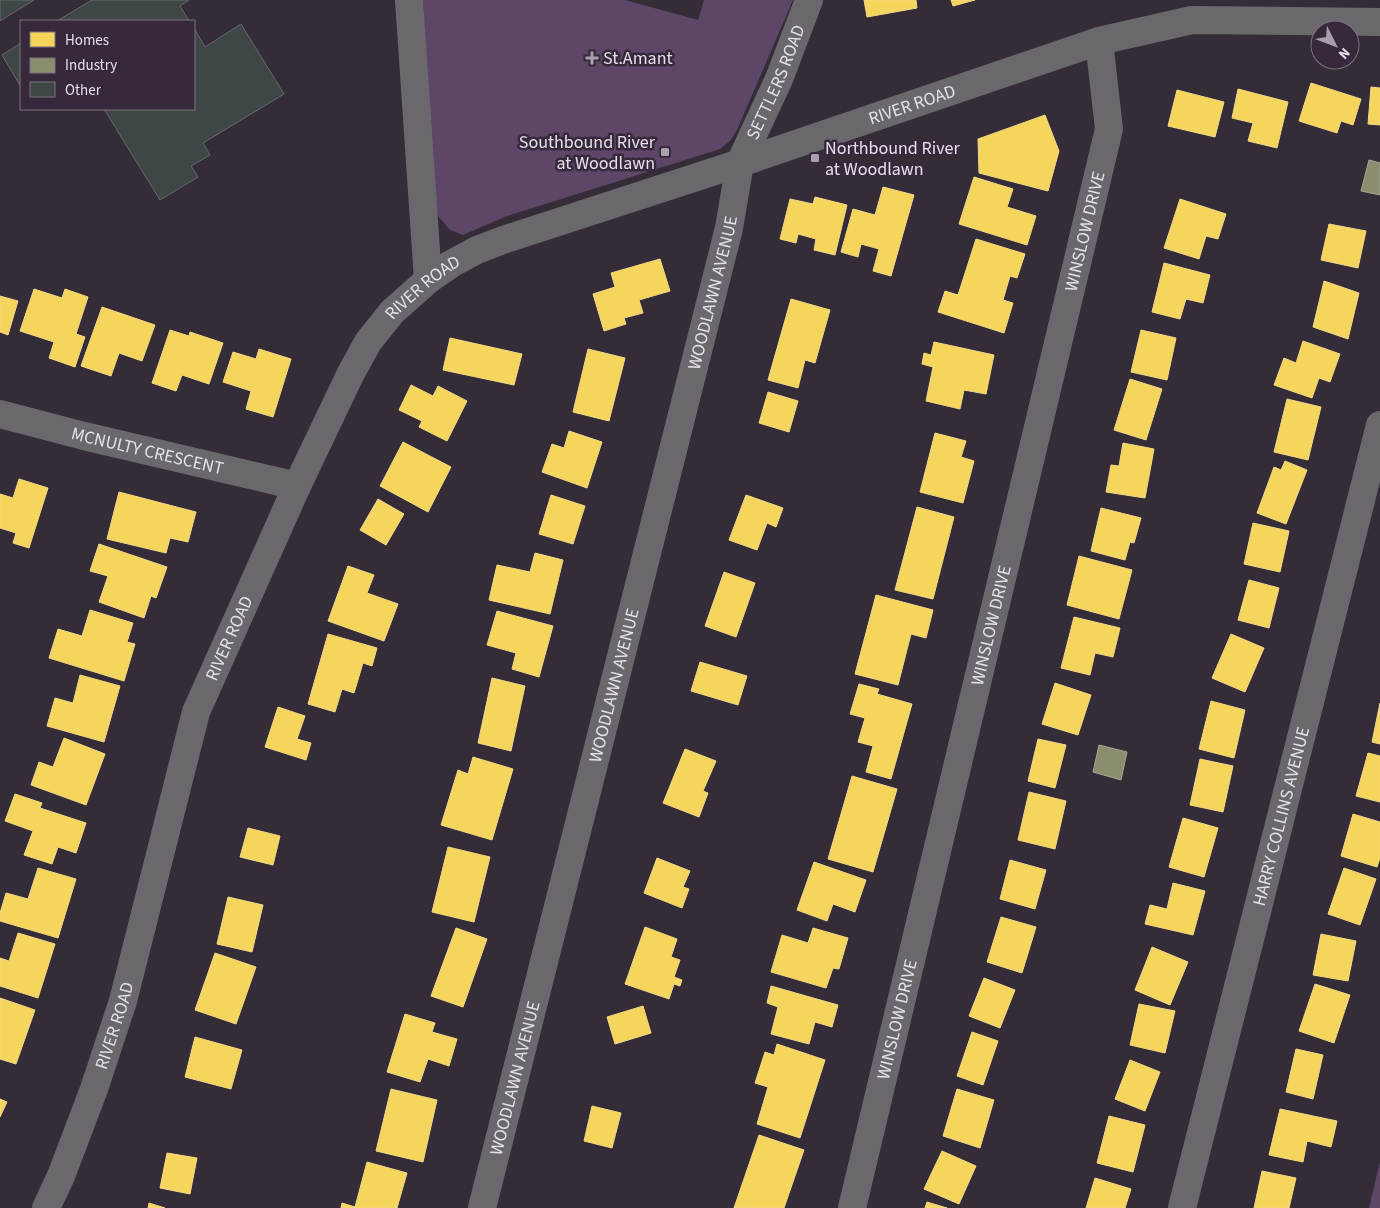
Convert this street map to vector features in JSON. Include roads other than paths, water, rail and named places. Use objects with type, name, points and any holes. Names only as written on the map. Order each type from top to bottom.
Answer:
[{"type":"street","points":[[409,0],[428,280]]},
{"type":"street","name":"SETTLERS ROAD","points":[[740,163],[779,79],[810,0]]},
{"type":"street","name":"RIVER ROAD","points":[[46,1208],[61,1176],[91,1098],[123,1001],[196,712],[297,486],[350,375],[368,342],[392,312],[428,280],[451,264],[477,250],[503,240],[740,163],[1098,41],[1192,20],[1380,22]]},
{"type":"street","name":"WINSLOW DRIVE","points":[[852,1208],[1109,129],[1098,41]]},
{"type":"street","name":"WOODLAWN AVENUE","points":[[482,1208],[729,228],[740,163]]},
{"type":"street","name":"MCNULTY CRESCENT","points":[[0,414],[297,486]]},
{"type":"street","name":"HARRY COLLINS AVENUE","points":[[1182,1208],[1380,425]]},
{"type":"place","name":"St.Amant","points":[[592,58]]},
{"type":"place","name":"Southbound River at Woodlawn","points":[[665,152]]},
{"type":"place","name":"Northbound River at Woodlawn","points":[[815,158]]}]
